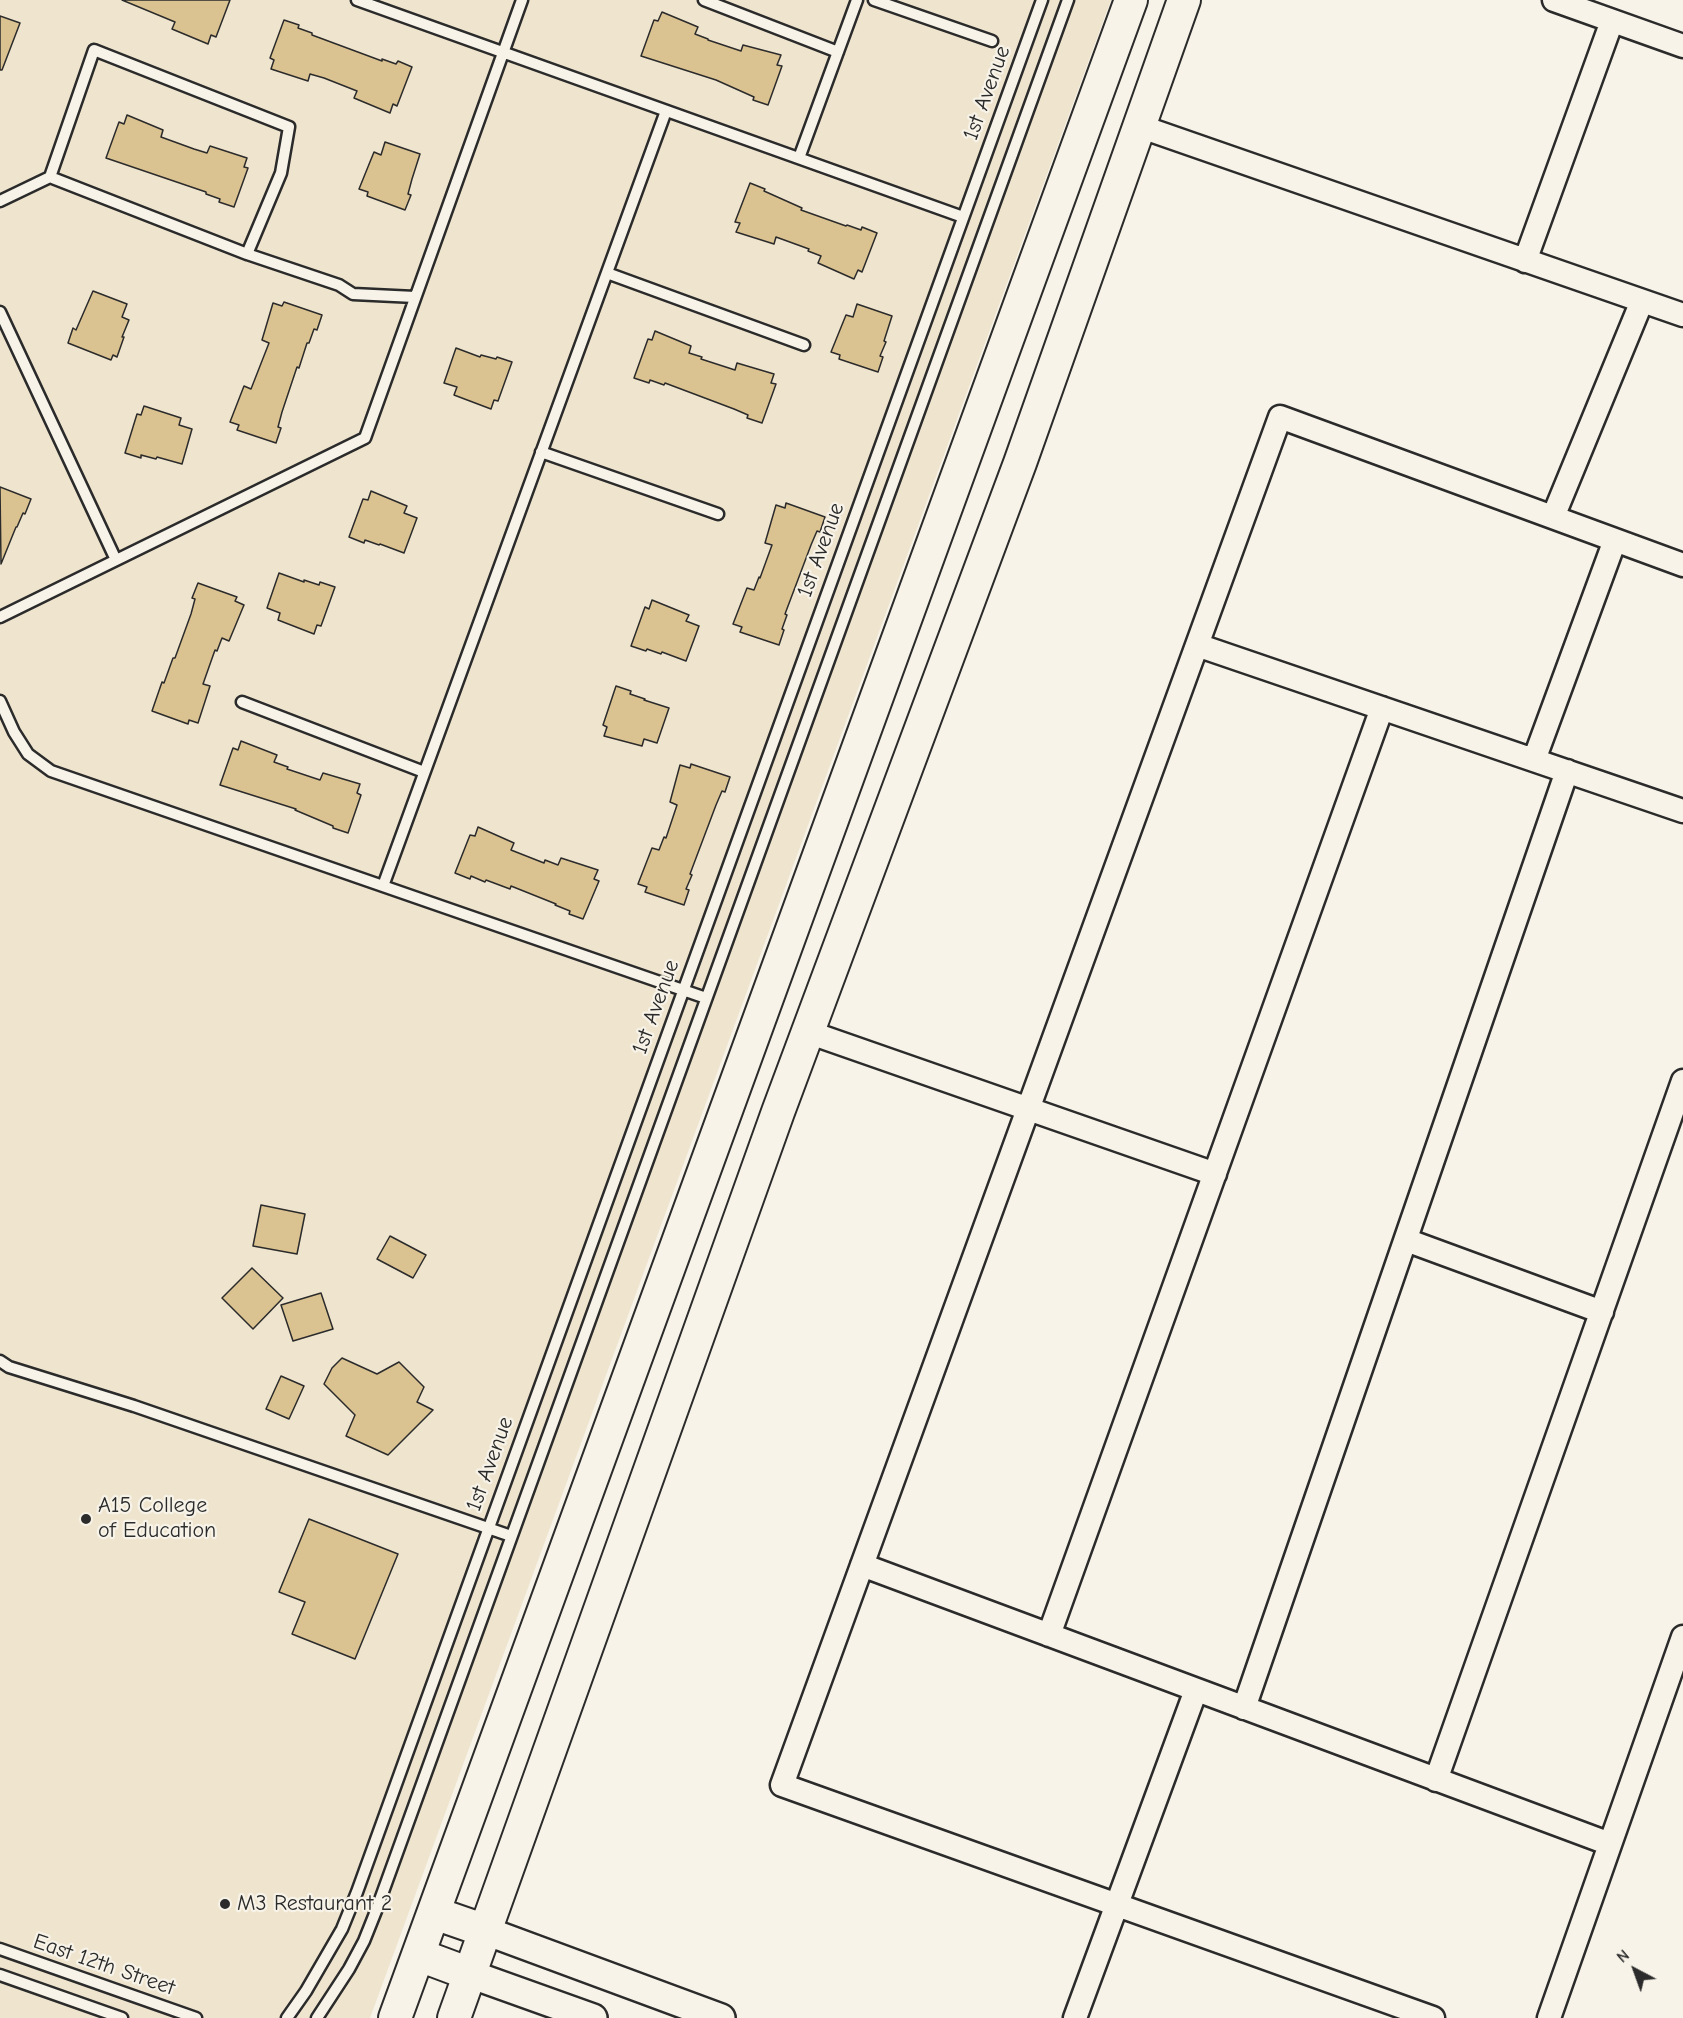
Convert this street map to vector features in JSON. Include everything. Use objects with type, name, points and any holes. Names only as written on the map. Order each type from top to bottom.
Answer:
[{"type":"main road","points":[[395,2018],[1131,0]]},
{"type":"main road","points":[[454,2018],[808,1032],[1020,463],[1184,0]]},
{"type":"main road","points":[[434,1913],[486,1931]]},
{"type":"main road","points":[[419,1955],[470,1974]]},
{"type":"street","points":[[1554,0],[1683,46]]},
{"type":"street","points":[[1525,261],[1612,21]]},
{"type":"street","points":[[1139,126],[1683,315]]},
{"type":"street","points":[[1553,517],[1642,301]]},
{"type":"street","points":[[1433,2018],[782,1785],[1280,417],[1683,566]]},
{"type":"street","points":[[1534,760],[1615,540]]},
{"type":"street","points":[[1197,645],[1683,811]]},
{"type":"street","points":[[1049,1635],[1382,708]]},
{"type":"street","points":[[1244,1708],[1567,771]]},
{"type":"street","points":[[808,1032],[1215,1174]]},
{"type":"street","points":[[1436,1780],[1683,1082]]},
{"type":"street","points":[[1406,1240],[1602,1312]]},
{"type":"street","points":[[862,1566],[1610,1844]]},
{"type":"street","points":[[1549,2018],[1683,1637]]},
{"type":"street","points":[[1075,2018],[1196,1690]]},
{"type":"street","points":[[486,1931],[721,2018]]},
{"type":"street","points":[[470,1974],[593,2018]]},
{"type":"lane","points":[[357,0],[963,218]]},
{"type":"lane","points":[[0,617],[365,438],[522,0]]},
{"type":"lane","points":[[704,0],[838,52]]},
{"type":"lane","points":[[799,158],[857,0]]},
{"type":"lane","points":[[874,0],[993,40]]},
{"type":"lane","name":"1st Avenue","points":[[287,2018],[306,1991],[342,1929],[1042,0]]},
{"type":"lane","name":"1st Avenue","points":[[317,2018],[349,1969],[376,1911],[1068,0]]},
{"type":"lane","points":[[0,201],[50,177],[94,50],[289,127],[280,173],[247,254]]},
{"type":"lane","points":[[383,886],[666,111]]},
{"type":"lane","points":[[50,177],[247,254],[339,285],[353,294],[415,297]]},
{"type":"lane","points":[[606,273],[804,345]]},
{"type":"lane","points":[[0,312],[116,560]]},
{"type":"lane","points":[[541,452],[718,514]]},
{"type":"lane","points":[[0,701],[14,732],[28,754],[51,771],[706,998]]},
{"type":"lane","points":[[242,702],[424,772]]},
{"type":"lane","points":[[0,1361],[9,1367],[134,1406],[511,1536]]},
{"type":"lane","name":"East 12th Street","points":[[0,1949],[196,2018]]},
{"type":"lane","name":"East 12th Street","points":[[0,1975],[122,2018]]},
{"type":"shaded area","points":[[0,0],[1111,0],[370,2018],[0,2018]]},
{"type":"building","points":[[122,0],[230,0],[216,37],[211,35],[208,44],[172,29],[175,22]]},
{"type":"building","points":[[662,12],[698,27],[695,34],[708,40],[741,51],[743,45],[781,55],[777,65],[782,66],[768,105],[753,100],[754,97],[716,80],[641,56],[654,20],[658,21]]},
{"type":"building","points":[[0,16],[20,23],[2,70],[0,70]]},
{"type":"building","points":[[284,20],[299,25],[298,28],[312,35],[382,61],[382,59],[396,64],[398,61],[412,67],[397,106],[393,104],[390,113],[354,98],[357,91],[324,78],[310,74],[308,81],[271,69],[274,60],[270,58]]},
{"type":"building","points":[[127,115],[163,130],[161,137],[194,149],[207,153],[210,146],[247,158],[244,167],[248,168],[234,207],[219,202],[220,199],[206,192],[106,158],[119,122],[124,124]]},
{"type":"building","points":[[385,142],[420,154],[408,194],[411,195],[405,210],[367,196],[368,192],[359,189],[374,152],[381,155]]},
{"type":"building","points":[[750,183],[802,208],[801,210],[846,226],[861,230],[862,227],[877,233],[862,272],[858,270],[854,279],[818,263],[821,256],[808,251],[809,249],[776,237],[774,244],[736,232],[740,223],[735,222]]},
{"type":"building","points":[[93,291],[127,304],[122,317],[129,320],[117,357],[113,355],[111,360],[68,343],[73,328],[76,330]]},
{"type":"building","points":[[284,302],[322,315],[317,330],[314,329],[307,343],[299,368],[297,367],[282,412],[278,427],[281,428],[276,443],[237,430],[239,425],[230,422],[244,386],[251,389],[269,343],[262,340],[273,303],[282,306]]},
{"type":"building","points":[[857,304],[892,316],[880,356],[883,357],[878,372],[839,359],[840,355],[831,352],[846,315],[853,317]]},
{"type":"building","points":[[655,331],[691,346],[689,353],[702,357],[701,359],[735,370],[737,363],[774,374],[771,383],[776,384],[762,423],[747,418],[748,415],[734,409],[665,383],[664,385],[650,380],[649,383],[634,378],[648,339],[652,340]]},
{"type":"building","points":[[456,348],[480,357],[481,355],[496,359],[497,357],[512,362],[498,401],[494,400],[491,409],[454,395],[457,387],[444,383]]},
{"type":"building","points":[[144,406],[181,418],[179,425],[192,429],[182,464],[157,457],[156,459],[141,455],[141,458],[125,453],[137,414],[141,415]]},
{"type":"building","points":[[0,487],[31,499],[16,527],[1,564]]},
{"type":"building","points":[[371,491],[407,506],[404,513],[417,518],[404,553],[380,544],[365,540],[364,543],[349,537],[363,499],[368,500]]},
{"type":"building","points":[[786,503],[825,517],[820,532],[817,531],[811,545],[785,614],[787,615],[779,645],[740,632],[742,627],[733,624],[747,588],[754,590],[760,578],[772,545],[765,543],[776,505],[785,508]]},
{"type":"building","points":[[279,573],[304,582],[304,580],[319,585],[320,582],[335,587],[321,626],[317,625],[314,634],[278,620],[280,613],[267,608]]},
{"type":"building","points":[[198,583],[237,597],[235,601],[244,605],[229,641],[222,638],[217,651],[215,650],[203,684],[210,686],[198,723],[189,720],[188,724],[152,711],[191,614],[195,599],[192,598]]},
{"type":"building","points":[[652,600],[689,615],[686,621],[699,626],[686,661],[662,652],[661,654],[631,646],[645,607],[649,609]]},
{"type":"building","points":[[616,686],[631,691],[630,694],[644,700],[669,708],[657,743],[644,739],[642,746],[604,736],[607,727],[603,725]]},
{"type":"building","points":[[241,741],[277,755],[274,762],[288,767],[287,769],[320,780],[323,773],[360,784],[357,793],[361,795],[348,833],[296,809],[220,785],[233,748],[238,750]]},
{"type":"building","points":[[691,764],[730,777],[725,792],[722,791],[716,805],[690,874],[692,875],[686,889],[689,890],[684,905],[645,892],[647,887],[638,884],[652,848],[659,850],[664,837],[666,838],[677,805],[670,802],[680,765],[690,768]]},
{"type":"building","points":[[478,827],[514,843],[511,850],[544,863],[545,860],[558,865],[561,858],[598,870],[594,879],[599,881],[583,919],[569,914],[570,911],[556,904],[511,886],[510,889],[486,880],[485,882],[471,876],[470,879],[455,873],[470,835],[475,836]]},
{"type":"building","points":[[261,1205],[305,1214],[297,1254],[253,1246]]},
{"type":"building","points":[[390,1236],[426,1255],[413,1278],[377,1259]]},
{"type":"building","points":[[252,1268],[283,1298],[253,1329],[222,1298]]},
{"type":"building","points":[[321,1293],[333,1329],[293,1341],[281,1305]]},
{"type":"building","points":[[342,1358],[377,1374],[399,1362],[424,1387],[417,1402],[433,1410],[388,1455],[346,1436],[355,1415],[324,1384],[332,1368]]},
{"type":"building","points":[[281,1376],[304,1386],[289,1419],[266,1409]]},
{"type":"building","points":[[309,1519],[398,1554],[355,1659],[292,1634],[305,1602],[279,1592]]},
{"type":"place","name":"A15 College of Education","points":[[86,1519]]},
{"type":"place","name":"M3 Restaurant 2","points":[[225,1904]]}]
